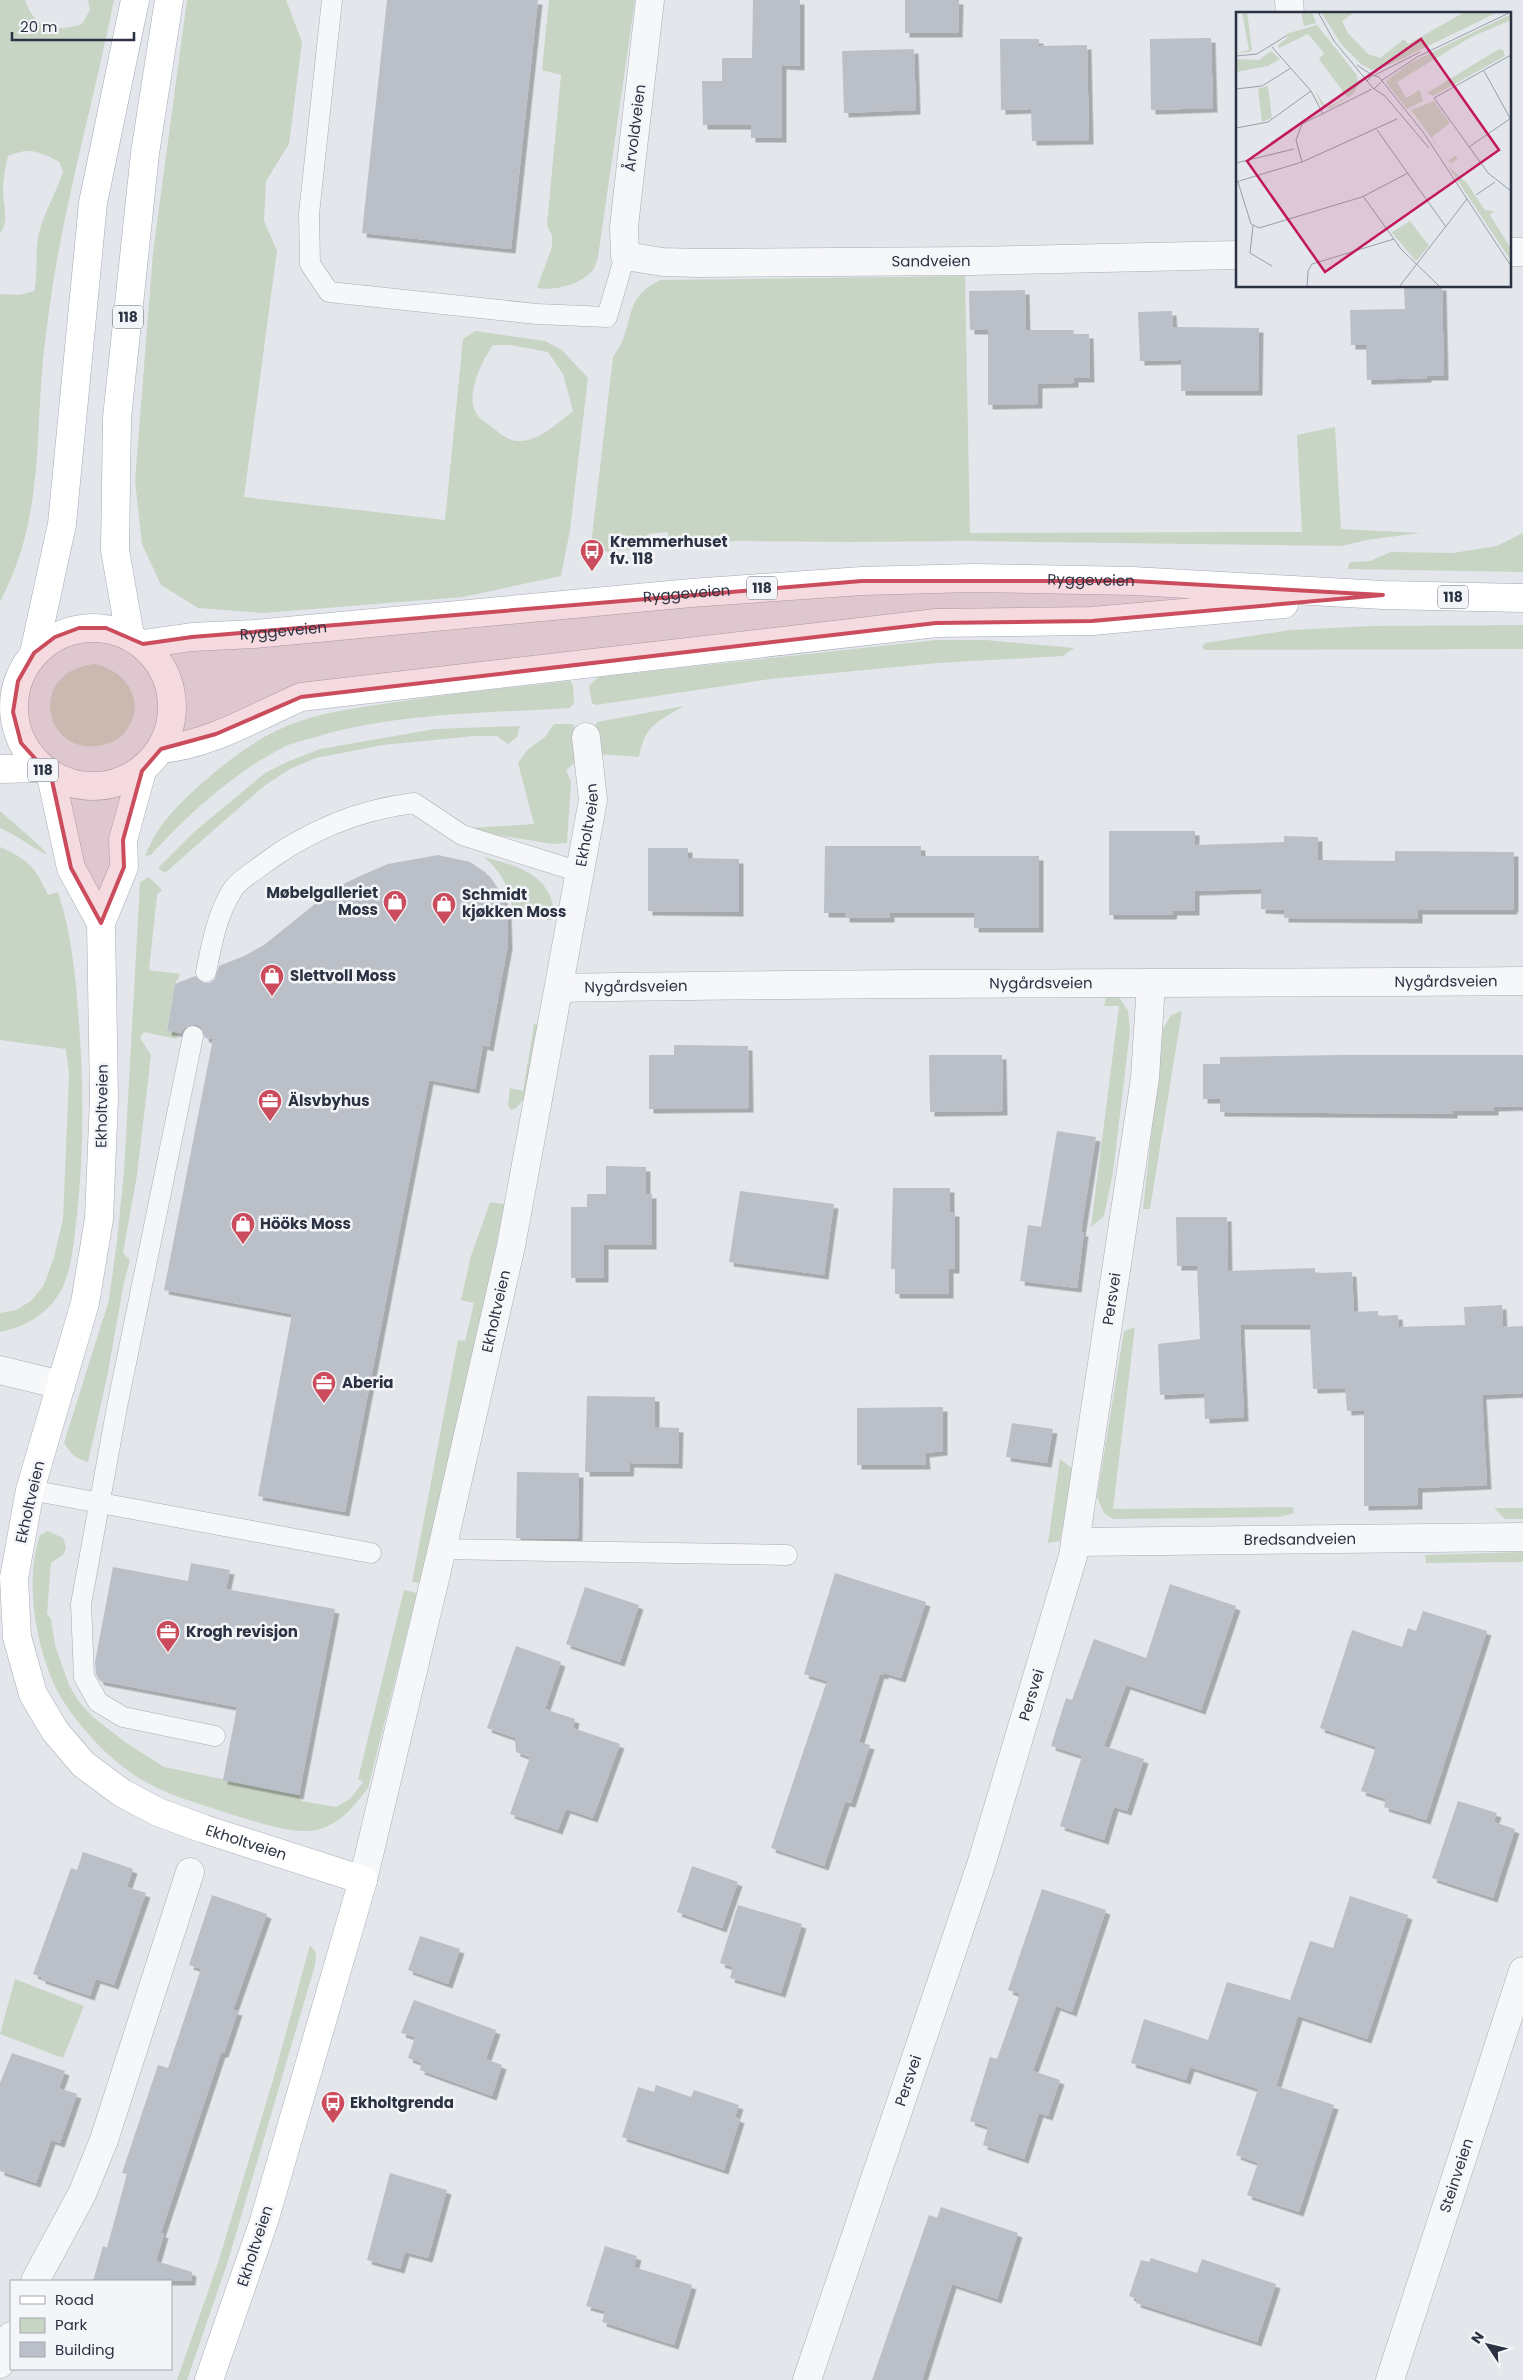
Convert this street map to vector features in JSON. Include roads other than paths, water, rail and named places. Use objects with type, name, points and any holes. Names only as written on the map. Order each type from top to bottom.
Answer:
[{"type":"main road","name":"118","points":[[34,653],[62,524],[93,203],[135,0]]},
{"type":"main road","name":"118","points":[[137,640],[115,550],[117,418],[144,153],[169,0]]},
{"type":"main road","name":"Ryggeveien","points":[[137,640],[254,634],[691,593],[862,581],[973,578],[1133,581],[1383,595],[1523,598]]},
{"type":"main road","name":"Ryggeveien","points":[[161,749],[178,748],[216,734],[301,697],[936,623],[1092,621],[1383,595]]},
{"type":"main road","name":"118","points":[[0,769],[46,772],[97,787],[142,771],[161,749],[172,722],[172,693],[162,666],[137,640],[106,628],[80,628],[55,637],[34,653],[9,684],[13,712],[21,743],[46,772]]},
{"type":"main road","name":"Ekholtveien","points":[[142,771],[123,840],[124,867],[101,923],[104,1098],[99,1219],[86,1302],[30,1490],[14,1578],[17,1637],[33,1694],[55,1731],[82,1764],[122,1793],[158,1812],[204,1829],[363,1880],[264,2221],[209,2380]]},
{"type":"main road","name":"Ekholtveien","points":[[46,772],[72,868],[101,923]]},
{"type":"street","name":"Årvoldveien","points":[[625,256],[626,209],[650,0]]},
{"type":"street","points":[[1510,252],[1523,252]]},
{"type":"street","name":"Sandveien","points":[[625,256],[663,262],[698,263],[972,261],[1236,255]]},
{"type":"street","name":"Ekholtveien","points":[[363,1880],[442,1549],[511,1246],[560,988],[593,800],[586,738]]},
{"type":"street","name":"Nygårdsveien","points":[[560,988],[792,984],[1523,981]]},
{"type":"street","name":"Persvei","points":[[807,2380],[981,1865],[1076,1542],[1145,1078],[1150,984]]},
{"type":"street","points":[[0,1370],[61,1385]]},
{"type":"street","name":"Bredsandveien","points":[[1076,1542],[1523,1537]]},
{"type":"street","points":[[36,2280],[82,2194],[104,2140],[190,1872]]},
{"type":"street","name":"Steinveien","points":[[1390,2380],[1523,1971]]},
{"type":"street","points":[[0,2364],[10,2339]]},
{"type":"lane","points":[[332,0],[309,214],[310,264],[329,292],[537,314],[607,317],[625,256]]},
{"type":"lane","points":[[206,972],[218,919],[234,887],[278,852],[331,825],[382,807],[414,803],[462,835],[580,872]]},
{"type":"lane","points":[[193,1036],[98,1503],[81,1604],[84,1677],[98,1702],[123,1717],[216,1736]]},
{"type":"lane","points":[[30,1490],[371,1553]]},
{"type":"lane","points":[[442,1549],[787,1555]]},
{"type":"place","name":"Kremmerhuset fv. 118","points":[[592,572]]},
{"type":"place","name":"Møbelgalleriet Moss","points":[[395,923]]},
{"type":"place","name":"Schmidt kjøkken Moss","points":[[444,925]]},
{"type":"place","name":"Slettvoll Moss","points":[[272,997]]},
{"type":"place","name":"Älsvbyhus","points":[[270,1122]]},
{"type":"place","name":"Hööks Moss","points":[[243,1245]]},
{"type":"place","name":"Aberia","points":[[324,1404]]},
{"type":"place","name":"Krogh revisjon","points":[[168,1653]]},
{"type":"place","name":"Ekholtgrenda","points":[[333,2124]]}]
